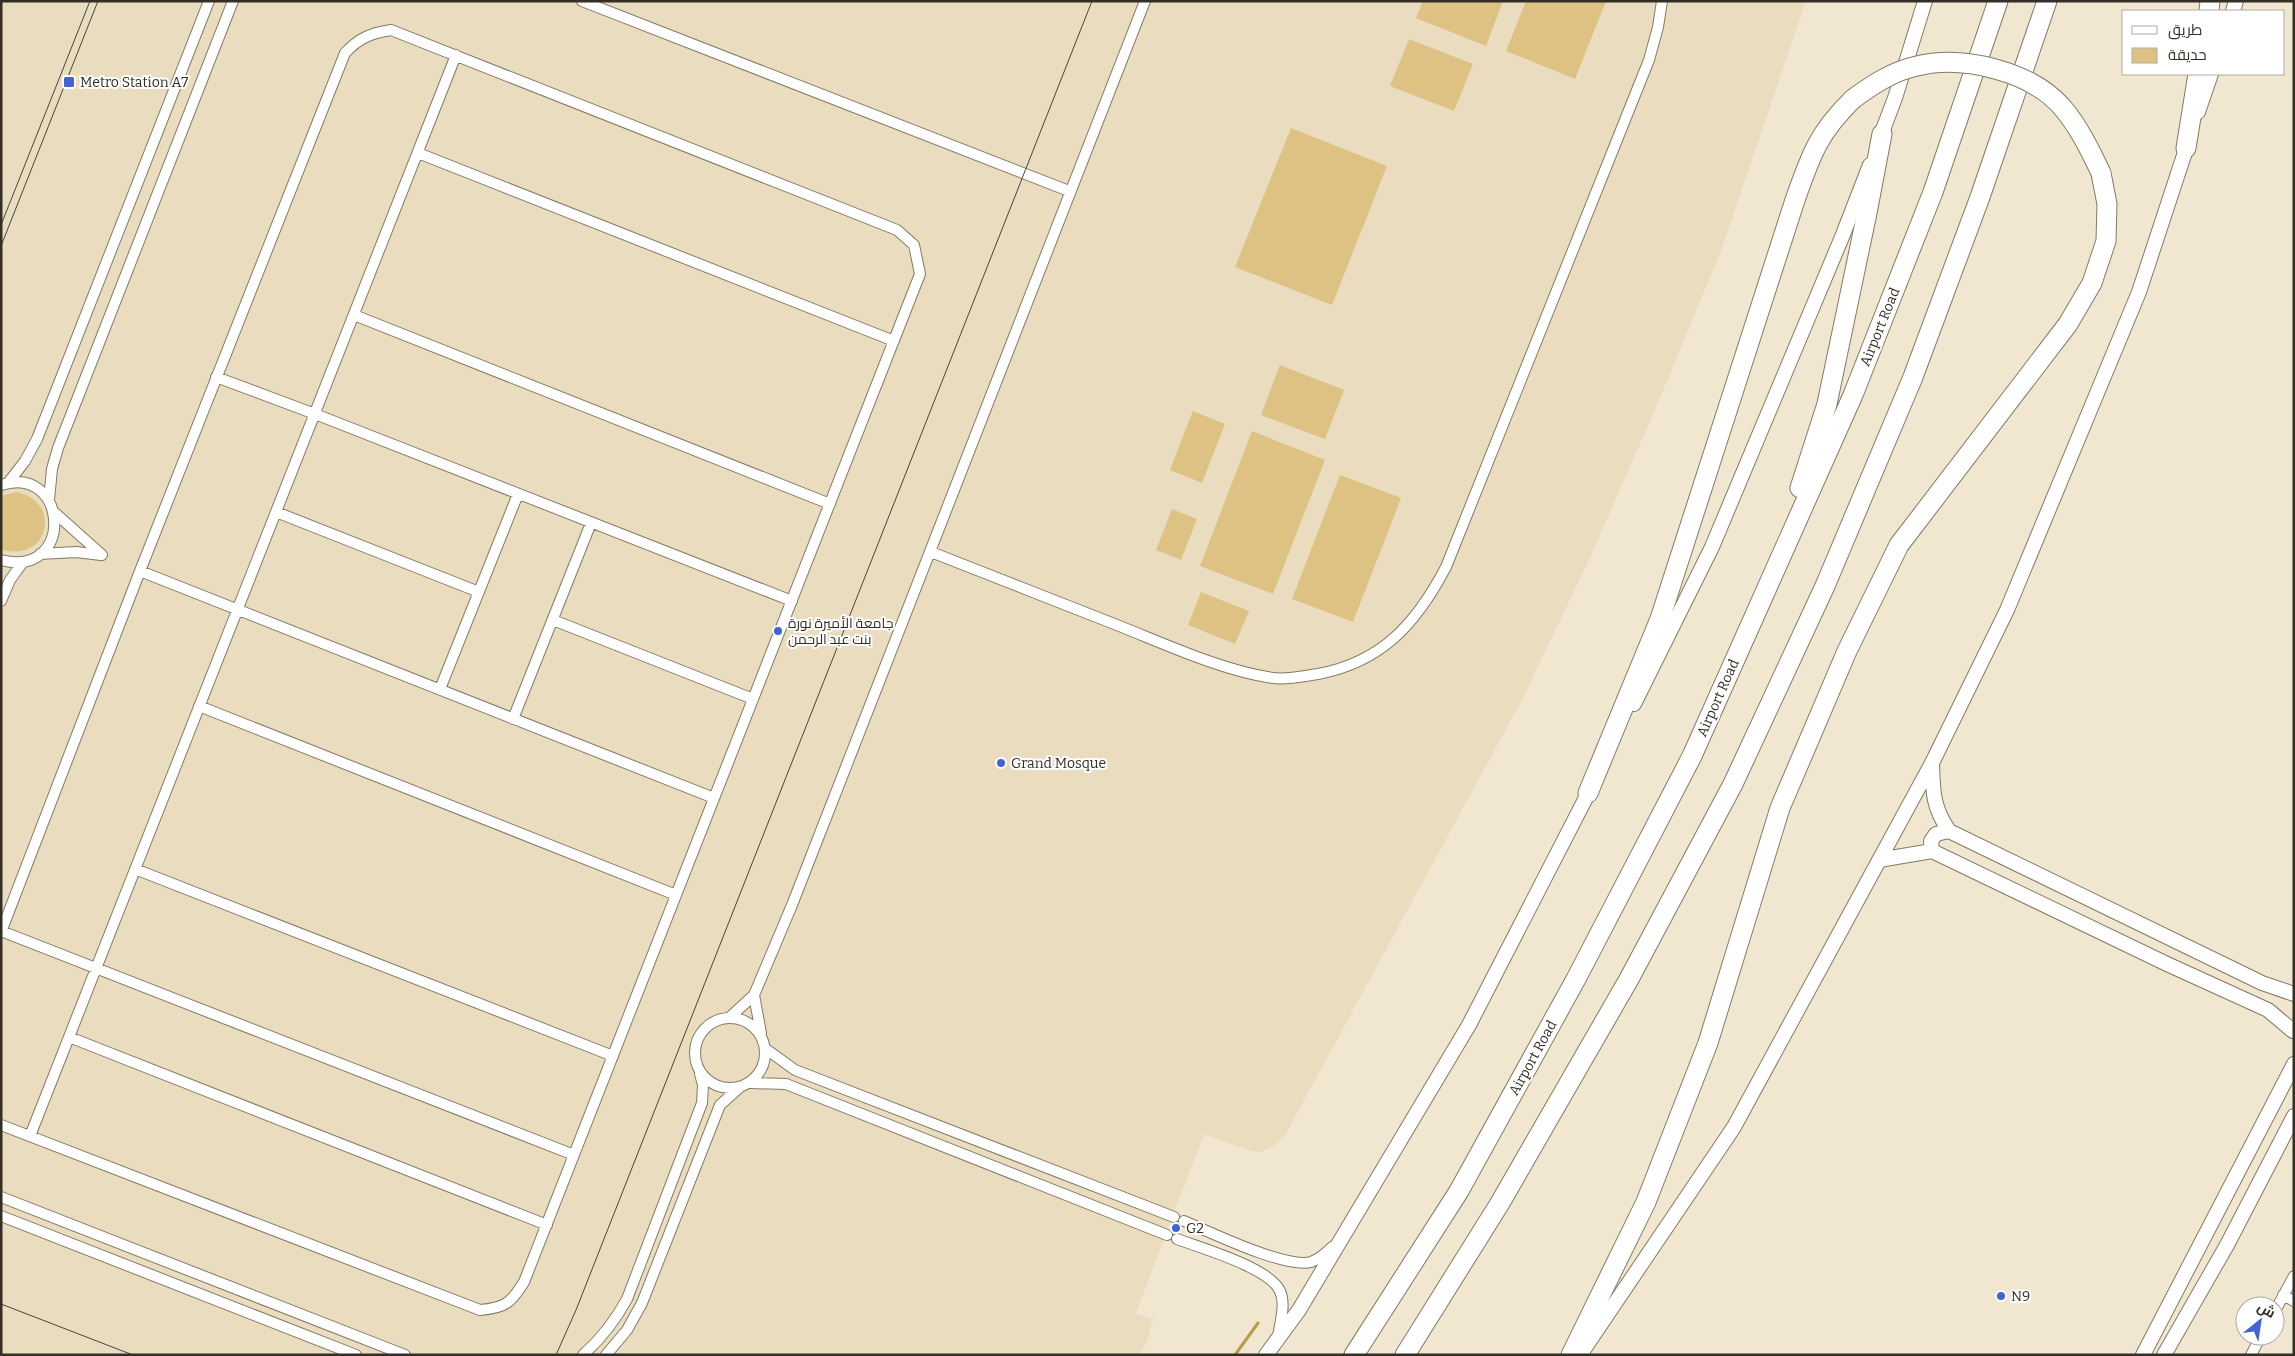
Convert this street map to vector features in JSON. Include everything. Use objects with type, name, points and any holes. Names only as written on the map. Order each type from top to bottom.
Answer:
[{"type":"highway","name":"Airport Road","points":[[1354,1355],[1459,1191],[1576,979],[1692,756],[1853,395],[1930,202],[1998,1]]},
{"type":"highway","points":[[1405,1355],[1500,1203],[1629,979],[1733,784],[1825,586],[1913,377],[1980,197],[2047,1]]},
{"type":"highway","points":[[1571,1355],[1646,1202],[1708,1043],[1780,808],[1851,642],[1899,545],[2068,324],[2092,284],[2106,241],[2107,204],[2101,173],[2082,134],[2061,106],[2040,89],[2010,73],[1953,62],[1916,66],[1884,78],[1853,99],[1831,121],[1813,150],[1795,200],[1660,620],[1588,793]]},
{"type":"highway","points":[[2186,148],[2198,75]]},
{"type":"highway","points":[[1771,577],[1827,404],[1882,134]]},
{"type":"main road","points":[[1266,1355],[1299,1310],[1469,1025],[1712,547],[1842,237],[1882,134],[1925,1]]},
{"type":"main road","points":[[1580,1355],[1734,1127],[1932,763],[2007,610],[2138,292],[2211,75]]},
{"type":"main road","points":[[1932,763],[1933,799],[1940,817],[1949,831],[2262,983],[2294,994]]},
{"type":"main road","points":[[1932,851],[1932,841],[1936,834],[1949,831]]},
{"type":"main road","points":[[1879,860],[1932,851],[2167,964],[2268,1010],[2294,1032]]},
{"type":"main road","points":[[2294,1020],[2294,1032]]},
{"type":"main road","points":[[2142,1355],[2294,1064]]},
{"type":"main road","points":[[2164,1355],[2227,1245],[2294,1116]]},
{"type":"street","points":[[5,484],[25,461],[38,439],[209,1]]},
{"type":"street","points":[[49,500],[52,469],[58,448],[233,1]]},
{"type":"street","points":[[582,1],[1069,191]]},
{"type":"street","points":[[729,1018],[754,995],[792,905],[931,552],[1069,191],[1145,1]]},
{"type":"street","points":[[931,552],[1178,649],[1233,668],[1274,678],[1303,676],[1351,666],[1392,641],[1413,621],[1429,599],[1446,567],[1649,60],[1658,28],[1662,1]]},
{"type":"street","points":[[1,1124],[480,1310],[499,1308],[513,1300],[524,1282],[754,699],[920,274],[914,245],[897,230],[391,30],[370,33],[354,43],[345,53],[216,377],[1,931],[574,1155]]},
{"type":"street","points":[[30,1136],[456,56]]},
{"type":"street","points":[[418,153],[894,341]]},
{"type":"street","points":[[354,314],[830,504]]},
{"type":"street","points":[[216,377],[315,414],[792,602]]},
{"type":"street","points":[[5,484],[20,482],[31,485],[49,500],[55,513],[102,555],[76,552],[40,554]]},
{"type":"street","points":[[440,689],[518,494]]},
{"type":"street","points":[[276,512],[479,592]]},
{"type":"street","points":[[1,601],[10,580],[23,562],[40,554],[48,546],[54,536],[55,513]]},
{"type":"street","points":[[513,719],[592,523]]},
{"type":"street","points":[[1,560],[23,562]]},
{"type":"street","points":[[140,571],[714,798]]},
{"type":"street","points":[[553,620],[754,699]]},
{"type":"street","points":[[199,706],[676,895]]},
{"type":"street","points":[[135,869],[613,1056]]},
{"type":"street","points":[[606,1355],[627,1330],[642,1303],[720,1105],[739,1088],[750,1083],[763,1068],[766,1049],[756,1018],[754,995]]},
{"type":"street","points":[[583,1355],[615,1321],[627,1299],[702,1103],[703,1084],[695,1054],[696,1044],[701,1033],[708,1025],[718,1020],[729,1018],[749,1023],[762,1038]]},
{"type":"street","points":[[69,1037],[547,1224]]},
{"type":"street","points":[[766,1049],[795,1070],[1174,1217]]},
{"type":"street","points":[[700,1074],[719,1087],[739,1088]]},
{"type":"street","points":[[750,1083],[786,1084],[1167,1235]]},
{"type":"street","points":[[1,1197],[405,1355]]},
{"type":"street","points":[[1,1216],[356,1355]]},
{"type":"street","points":[[1184,1221],[1289,1263],[1310,1262],[1323,1256],[1345,1233]]},
{"type":"street","points":[[1193,1245],[1193,1237],[1201,1228]]},
{"type":"street","points":[[1177,1239],[1269,1276],[1281,1291],[1282,1310],[1278,1338]]},
{"type":"street","points":[[2283,1296],[2294,1276]]},
{"type":"shaded area","name":"جامعة الأميرة نورة بنت عبد الرحمن","points":[[1,1],[1806,1],[1721,251],[1652,417],[1588,562],[1522,700],[1284,1137],[1273,1147],[1261,1152],[1250,1151],[1204,1134],[1136,1313],[1153,1319],[1147,1341],[1139,1355],[1,1355]]},
{"type":"green space","points":[[1423,1],[1503,1],[1486,46],[1416,18]]},
{"type":"green space","points":[[1526,1],[1606,1],[1575,79],[1506,51]]},
{"type":"green space","points":[[1409,39],[1473,64],[1454,111],[1390,86]]},
{"type":"green space","points":[[1291,128],[1387,166],[1332,305],[1235,267]]},
{"type":"green space","points":[[1280,365],[1344,390],[1325,439],[1261,415]]},
{"type":"green space","points":[[1193,411],[1225,424],[1202,483],[1170,470]]},
{"type":"green space","points":[[1252,431],[1325,460],[1273,594],[1200,566]]},
{"type":"green space","points":[[1340,475],[1401,498],[1353,622],[1292,599]]},
{"type":"green space","points":[[16,492],[31,498],[41,507],[45,518],[44,530],[39,540],[30,548],[17,552],[1,549],[1,496]]},
{"type":"green space","points":[[1172,509],[1197,519],[1181,560],[1156,550]]},
{"type":"green space","points":[[1201,592],[1249,611],[1235,644],[1188,625]]},
{"type":"waterway","points":[[1235,1355],[1258,1323]]},
{"type":"tram line","points":[[1,225],[90,1]]},
{"type":"tram line","points":[[1,246],[98,1]]},
{"type":"tram line","points":[[556,1355],[576,1310],[1092,1]]},
{"type":"tram line","points":[[1,1304],[133,1355]]},
{"type":"place","name":"Metro Station A7","points":[[69,82]]},
{"type":"place","name":"جامعة الأميرة نورة بنت عبد الرحمن","points":[[778,631]]},
{"type":"place","name":"Grand Mosque","points":[[1001,763]]},
{"type":"place","name":"G2","points":[[1176,1228]]},
{"type":"place","name":"N9","points":[[2001,1296]]}]
